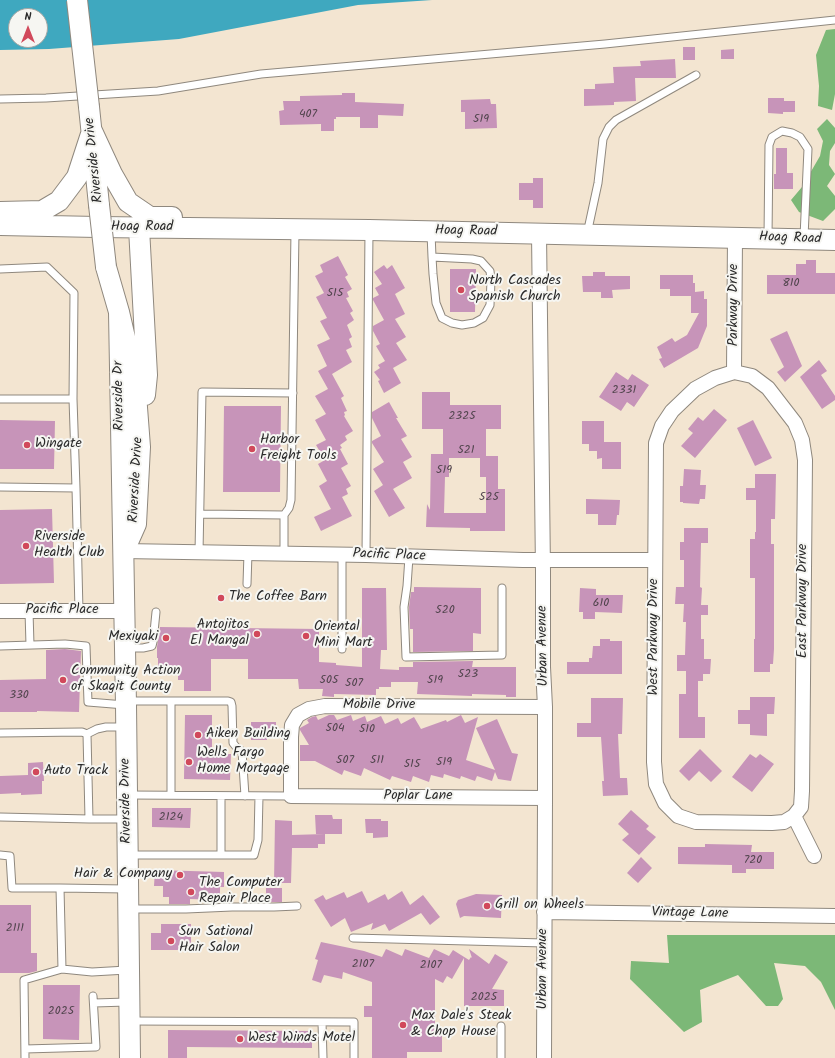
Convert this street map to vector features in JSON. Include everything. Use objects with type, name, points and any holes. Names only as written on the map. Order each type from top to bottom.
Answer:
[{"type":"main road","name":"Riverside Drive","points":[[77,0],[106,267],[119,312],[135,381],[140,446],[136,524],[124,551],[130,1058]]},
{"type":"main road","points":[[0,212],[42,211],[59,201],[77,176],[92,131]]},
{"type":"main road","points":[[92,131],[112,174],[128,202],[150,217],[265,219],[342,230]]},
{"type":"main road","name":"Hoag Road","points":[[0,225],[430,231],[835,240]]},
{"type":"main road","points":[[139,228],[147,375],[140,446]]},
{"type":"main road","name":"Riverside Dr","points":[[119,312],[124,551]]},
{"type":"street","name":"Urban Avenue","points":[[539,233],[543,668],[545,707],[544,1058]]},
{"type":"street","name":"Parkway Drive","points":[[734,372],[735,237]]},
{"type":"street","name":"West Parkway Drive","points":[[734,372],[715,378],[695,389],[672,411],[662,426],[656,443],[654,762],[656,784],[665,803],[678,816],[696,822],[772,823],[784,822],[794,816]]},
{"type":"street","name":"East Parkway Drive","points":[[734,372],[752,376],[768,388],[795,423],[802,440],[805,460],[802,791],[801,807],[794,816]]},
{"type":"street","name":"Pacific Place","points":[[124,551],[543,560],[655,560]]},
{"type":"street","name":"Pacific Place","points":[[0,611],[124,611]]},
{"type":"street","name":"Mobile Drive","points":[[292,796],[292,725],[298,715],[309,709],[326,706],[545,707]]},
{"type":"street","name":"Poplar Lane","points":[[292,796],[545,798]]},
{"type":"street","points":[[794,816],[814,856]]},
{"type":"street","name":"Vintage Lane","points":[[544,912],[835,916]]},
{"type":"lane","points":[[0,99],[46,98],[158,91],[261,74],[605,44],[835,20]]},
{"type":"lane","points":[[587,234],[598,183],[603,139],[609,127],[616,120],[696,75]]},
{"type":"lane","points":[[768,238],[769,145],[772,137],[782,131],[792,133],[800,137],[808,149],[804,240]]},
{"type":"lane","points":[[284,554],[284,516],[289,508],[291,500],[295,229]]},
{"type":"lane","points":[[366,555],[369,230]]},
{"type":"lane","points":[[430,231],[433,274],[436,303],[442,318],[452,323],[462,325],[474,323],[483,318],[490,305],[490,271],[481,261],[472,259],[432,257]]},
{"type":"lane","points":[[0,269],[46,268],[74,293],[73,398],[79,611]]},
{"type":"lane","points":[[199,553],[202,392],[293,392]]},
{"type":"lane","points":[[0,399],[73,398]]},
{"type":"lane","points":[[0,487],[76,488]]},
{"type":"lane","points":[[200,514],[284,516]]},
{"type":"lane","points":[[247,584],[248,553]]},
{"type":"lane","points":[[342,555],[342,649]]},
{"type":"lane","points":[[409,557],[404,607],[406,657],[502,655],[502,588]]},
{"type":"lane","points":[[29,611],[30,646]]},
{"type":"lane","points":[[125,648],[143,648],[152,646],[156,612]]},
{"type":"lane","points":[[0,646],[65,644],[86,646],[88,702],[231,702],[233,743],[237,748],[242,750],[244,796]]},
{"type":"lane","points":[[171,701],[171,795]]},
{"type":"lane","points":[[0,733],[82,732],[87,734],[97,729],[106,727],[126,727]]},
{"type":"lane","points":[[87,734],[89,820]]},
{"type":"lane","points":[[127,795],[292,796]]},
{"type":"lane","points":[[221,796],[221,855]]},
{"type":"lane","points":[[128,855],[254,855],[258,840],[259,796]]},
{"type":"lane","points":[[0,817],[89,820],[127,819]]},
{"type":"lane","points":[[0,855],[10,856],[12,888],[128,889]]},
{"type":"lane","points":[[60,888],[62,969]]},
{"type":"lane","points":[[128,909],[297,906]]},
{"type":"lane","points":[[353,938],[544,943]]},
{"type":"lane","points":[[25,1058],[24,980],[62,969],[92,972],[129,970]]},
{"type":"lane","points":[[25,1049],[96,1047],[94,999],[130,1011],[322,1022],[354,1022],[354,1058]]},
{"type":"lane","points":[[322,1022],[323,1058]]},
{"type":"lane","points":[[501,1026],[501,1058]]},
{"type":"green space","points":[[835,29],[835,94],[832,110],[818,106],[819,86],[816,55],[826,30]]},
{"type":"green space","points":[[827,119],[835,128],[835,143],[830,151],[829,165],[835,174],[827,186],[835,196],[835,209],[823,221],[799,212],[791,200],[802,187],[820,156],[823,141],[817,129]]},
{"type":"green space","points":[[667,935],[835,935],[835,1010],[821,982],[805,966],[774,963],[783,999],[778,1006],[766,1006],[738,975],[700,990],[702,1022],[684,1032],[630,979],[631,961],[669,963]]},
{"type":"water","points":[[0,0],[432,0],[358,5],[179,39],[49,49],[0,50]]},
{"type":"building","points":[[683,47],[695,47],[695,60],[683,60]]},
{"type":"building","points":[[734,49],[734,59],[721,59],[721,50]]},
{"type":"building","points":[[675,59],[676,78],[635,78],[636,101],[614,102],[614,105],[584,106],[584,89],[595,89],[595,84],[614,83],[613,67],[641,66],[640,61]]},
{"type":"building","points":[[342,93],[355,93],[355,102],[404,104],[403,116],[378,115],[378,128],[360,128],[360,117],[336,117],[336,119],[334,119],[334,131],[321,131],[321,124],[280,125],[279,111],[284,110],[283,101],[300,101],[300,96],[342,95]]},
{"type":"building","points":[[768,98],[784,98],[784,101],[795,101],[795,112],[783,112],[783,114],[768,113]]},
{"type":"building","points":[[490,99],[491,104],[496,104],[497,128],[465,129],[465,112],[461,112],[461,100]]},
{"type":"building","points":[[776,148],[787,148],[787,173],[793,173],[793,189],[774,189],[774,174],[776,174]]},
{"type":"building","points":[[533,178],[543,178],[543,208],[533,208],[533,200],[519,200],[519,183],[533,183]]},
{"type":"building","points":[[338,256],[348,275],[345,277],[352,289],[347,292],[349,297],[346,298],[353,311],[350,313],[354,320],[347,325],[352,337],[349,339],[352,347],[346,350],[352,362],[332,374],[344,396],[341,398],[347,411],[344,412],[344,416],[353,431],[345,436],[347,440],[340,445],[342,448],[340,449],[348,464],[341,468],[351,486],[346,489],[348,494],[342,497],[352,516],[321,531],[314,517],[331,509],[319,486],[327,481],[318,464],[325,460],[316,445],[326,440],[315,420],[326,414],[315,396],[328,389],[318,371],[327,366],[317,345],[330,339],[320,321],[327,318],[316,297],[324,293],[315,276],[323,272],[320,265]]},
{"type":"building","points":[[806,260],[816,260],[816,273],[835,273],[835,294],[767,294],[767,275],[796,275],[796,264],[806,264]]},
{"type":"building","points":[[384,265],[387,269],[392,265],[405,288],[395,294],[405,314],[395,319],[406,337],[396,343],[407,360],[393,368],[401,383],[384,393],[378,381],[380,380],[374,372],[380,368],[378,365],[385,361],[376,346],[380,344],[373,331],[373,326],[384,320],[373,298],[379,295],[375,288],[382,284],[374,272]]},
{"type":"building","name":"North Cascades Spanish Church","points":[[450,269],[476,269],[475,312],[450,312]]},
{"type":"building","points":[[593,272],[605,272],[605,276],[630,276],[630,289],[612,290],[613,298],[601,298],[601,292],[583,292],[582,276],[593,276]]},
{"type":"building","points":[[660,275],[693,275],[695,292],[704,291],[704,299],[707,299],[707,326],[698,348],[664,368],[659,359],[662,358],[657,347],[672,338],[675,342],[687,335],[699,313],[691,313],[691,296],[670,296],[670,289],[660,289]]},
{"type":"building","points":[[787,331],[802,366],[785,382],[777,372],[784,367],[770,339]]},
{"type":"building","points":[[819,360],[827,371],[821,375],[835,396],[835,400],[822,409],[800,377]]},
{"type":"building","points":[[616,372],[628,380],[632,374],[649,385],[634,407],[627,402],[621,411],[599,397]]},
{"type":"building","points":[[422,392],[450,392],[450,405],[501,405],[501,429],[486,429],[486,456],[498,456],[498,489],[505,489],[505,531],[470,531],[470,528],[426,527],[427,504],[430,510],[431,454],[443,454],[443,429],[422,429]],"holes":[[[449,458],[480,458],[480,477],[486,477],[486,513],[444,513],[445,477],[449,477]]]},
{"type":"building","points":[[389,402],[398,418],[396,418],[407,436],[401,439],[412,457],[403,462],[412,478],[393,489],[405,508],[389,517],[374,491],[383,485],[373,469],[384,462],[372,443],[372,441],[381,436],[372,418],[372,412]]},
{"type":"building","name":"Harbor Freight Tools","points":[[224,406],[281,406],[280,492],[223,492]]},
{"type":"building","points":[[714,409],[727,420],[695,458],[681,446],[693,433],[688,429],[698,417],[703,421]]},
{"type":"building","name":"Wingate","points":[[0,420],[55,421],[54,469],[0,469]]},
{"type":"building","points":[[753,420],[772,458],[755,466],[737,428]]},
{"type":"building","points":[[582,421],[604,421],[604,442],[621,442],[621,469],[602,469],[602,458],[597,459],[597,451],[589,451],[589,444],[582,444]]},
{"type":"building","points":[[684,469],[701,470],[700,485],[706,485],[705,499],[700,499],[699,504],[680,502],[680,486],[683,486]]},
{"type":"building","points":[[755,474],[776,474],[775,519],[771,519],[771,544],[774,544],[774,649],[773,664],[770,664],[770,672],[754,672],[755,578],[750,578],[750,539],[755,539],[756,500],[746,500],[746,488],[755,488]]},
{"type":"building","points":[[586,499],[620,500],[619,515],[617,515],[616,525],[598,525],[598,514],[586,514]]},
{"type":"building","name":"Riverside Health Club","points":[[52,509],[54,583],[0,584],[0,510]]},
{"type":"building","points":[[684,528],[708,528],[708,543],[701,543],[701,605],[708,605],[708,615],[701,615],[701,639],[704,639],[704,659],[711,659],[710,674],[703,674],[703,681],[698,681],[698,717],[705,717],[705,738],[679,738],[679,694],[686,694],[686,671],[677,671],[677,655],[685,655],[686,622],[683,622],[684,604],[675,604],[676,587],[684,587],[684,560],[680,560],[680,542],[684,542]]},
{"type":"building","points":[[414,587],[481,588],[481,634],[473,633],[473,651],[413,652],[413,629],[410,629],[409,607],[411,592],[414,592]]},
{"type":"building","points":[[362,588],[386,588],[387,650],[381,650],[380,669],[399,670],[399,667],[413,667],[413,662],[473,661],[472,667],[516,667],[516,697],[506,697],[506,695],[472,694],[472,696],[417,694],[418,682],[391,682],[391,687],[379,687],[379,689],[376,689],[376,695],[334,694],[334,697],[322,696],[323,689],[299,689],[298,679],[248,679],[248,659],[211,659],[211,691],[184,691],[184,680],[178,680],[178,672],[158,672],[157,647],[160,627],[319,629],[319,662],[362,667]]},
{"type":"building","points":[[580,588],[596,589],[596,595],[623,595],[622,613],[595,612],[595,619],[583,619],[583,612],[579,612]]},
{"type":"building","points":[[600,639],[622,641],[622,674],[567,674],[567,662],[589,662],[589,658],[592,658],[593,646],[600,646]]},
{"type":"building","points":[[65,649],[81,651],[79,712],[0,712],[0,680],[46,679],[46,650]]},
{"type":"building","points":[[750,697],[775,697],[774,714],[767,714],[767,736],[750,735],[750,724],[738,724],[738,710],[750,710]]},
{"type":"building","points":[[591,698],[623,698],[622,734],[618,734],[620,778],[627,778],[628,795],[603,796],[602,781],[604,781],[601,737],[577,737],[577,723],[591,723]]},
{"type":"building","name":"Aiken Building","points":[[185,715],[212,715],[212,754],[231,754],[230,780],[184,779]]},
{"type":"building","points":[[329,715],[334,715],[337,720],[351,715],[353,721],[365,716],[367,722],[381,716],[385,724],[398,718],[401,724],[414,717],[421,729],[446,720],[447,722],[461,715],[465,723],[478,717],[466,760],[495,770],[476,728],[497,719],[512,753],[518,754],[511,781],[498,779],[495,772],[492,781],[477,776],[475,781],[461,776],[460,779],[444,774],[443,778],[431,775],[429,782],[413,776],[411,782],[392,776],[390,780],[364,768],[361,776],[344,770],[342,775],[315,761],[300,761],[300,745],[309,745],[300,728],[309,723],[307,720],[312,717],[316,716],[318,720]]},
{"type":"building","points":[[251,722],[276,722],[276,738],[267,738],[267,740],[251,740]]},
{"type":"building","points":[[700,749],[722,771],[711,782],[699,771],[689,781],[679,771]]},
{"type":"building","points":[[750,754],[756,758],[760,754],[774,764],[752,792],[732,777]]},
{"type":"building","points":[[43,762],[44,781],[42,781],[42,794],[0,794],[0,776],[28,775],[28,763]]},
{"type":"building","points":[[152,808],[191,808],[190,828],[152,827]]},
{"type":"building","points":[[631,810],[649,826],[646,829],[656,837],[639,855],[622,840],[629,834],[618,824]]},
{"type":"building","points":[[315,815],[332,815],[333,819],[342,819],[342,834],[316,834]]},
{"type":"building","points":[[365,819],[381,819],[381,821],[388,821],[388,837],[373,838],[373,833],[366,833]]},
{"type":"building","points":[[275,820],[292,821],[292,835],[325,834],[325,844],[318,844],[318,848],[292,848],[291,883],[274,883]]},
{"type":"building","points":[[705,844],[752,845],[751,852],[774,852],[774,869],[746,869],[746,873],[732,873],[732,865],[678,864],[678,847],[705,847]]},
{"type":"building","points":[[641,857],[652,868],[638,883],[627,873]]},
{"type":"building","points":[[155,870],[224,872],[224,887],[220,887],[220,900],[190,899],[190,904],[169,904],[169,897],[163,897],[163,886],[154,886]]},
{"type":"building","points":[[266,888],[282,888],[282,902],[266,902]]},
{"type":"building","points":[[362,891],[368,903],[385,894],[388,900],[402,891],[410,905],[423,895],[440,917],[430,925],[421,913],[389,931],[385,924],[371,930],[373,923],[351,932],[345,918],[331,927],[314,900],[323,895],[326,900],[344,892],[347,898]]},
{"type":"building","name":"Grill on Wheels","points":[[476,894],[502,895],[501,918],[464,916],[460,918],[456,904],[458,900]]},
{"type":"building","points":[[0,905],[31,905],[31,953],[37,953],[37,971],[29,973],[0,973]]},
{"type":"building","name":"Sun Sational Hair Salon","points":[[161,924],[191,924],[191,950],[151,950],[151,933],[161,933]]},
{"type":"building","points":[[321,942],[364,951],[382,957],[386,949],[402,956],[405,949],[429,958],[434,949],[449,956],[453,950],[469,960],[471,957],[472,958],[469,949],[489,964],[495,954],[508,962],[492,989],[504,990],[504,1006],[464,1006],[464,958],[452,979],[447,976],[443,983],[435,979],[435,1032],[442,1032],[442,1052],[407,1052],[407,1058],[372,1058],[372,1017],[364,1017],[364,1006],[372,1006],[372,982],[343,972],[342,979],[324,975],[321,983],[312,980],[318,960],[315,959]]},
{"type":"building","points":[[43,985],[80,985],[79,1040],[43,1039]]},
{"type":"building","name":"West Winds Motel","points":[[168,1030],[312,1031],[312,1048],[187,1047],[187,1058],[168,1058]]},
{"type":"place","name":"North Cascades Spanish Church","points":[[461,290]]},
{"type":"place","name":"Wingate","points":[[27,445]]},
{"type":"place","name":"Harbor Freight Tools","points":[[252,449]]},
{"type":"place","name":"Riverside Health Club","points":[[26,546]]},
{"type":"place","name":"The Coffee Barn","points":[[221,598]]},
{"type":"place","name":"Antojitos El Mangal","points":[[257,634]]},
{"type":"place","name":"Oriental Mini Mart","points":[[306,636]]},
{"type":"place","name":"Mexiyaki","points":[[166,638]]},
{"type":"place","name":"Community Action of Skagit County","points":[[63,680]]},
{"type":"place","name":"Aiken Building","points":[[198,735]]},
{"type":"place","name":"Wells Fargo Home Mortgage","points":[[189,762]]},
{"type":"place","name":"Auto Track","points":[[36,772]]},
{"type":"place","name":"Hair & Company","points":[[180,875]]},
{"type":"place","name":"The Computer Repair Place","points":[[191,892]]},
{"type":"place","name":"Grill on Wheels","points":[[487,906]]},
{"type":"place","name":"Sun Sational Hair Salon","points":[[171,941]]},
{"type":"place","name":"Max Dale's Steak & Chop House","points":[[403,1025]]},
{"type":"place","name":"West Winds Motel","points":[[240,1039]]}]
